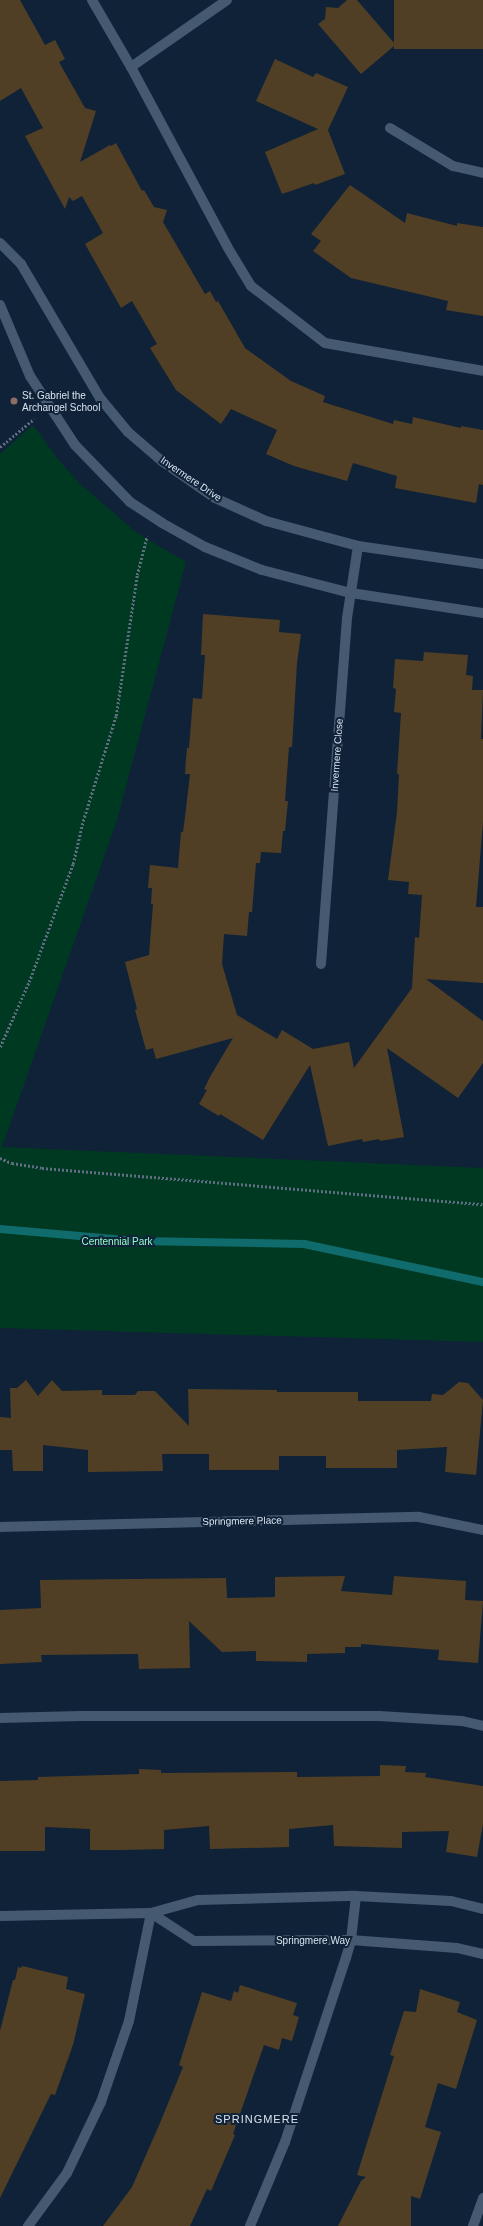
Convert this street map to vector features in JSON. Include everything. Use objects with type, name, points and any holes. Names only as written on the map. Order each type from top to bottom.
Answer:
[{"type":"street","points":[[92,0],[131,67],[228,248],[251,286],[325,343],[483,370]]},
{"type":"street","points":[[131,67],[227,0]]},
{"type":"street","points":[[390,128],[453,166],[483,173]]},
{"type":"street","name":"Invermere Drive","points":[[0,243],[21,264],[100,398],[128,432],[163,462],[215,498],[266,521],[358,546],[483,564]]},
{"type":"street","points":[[0,305],[30,376],[52,410],[75,444],[130,502],[205,547],[262,570],[351,592],[483,613]]},
{"type":"street","name":"Invermere Close","points":[[321,964],[347,618],[358,546]]},
{"type":"street","name":"Springmere Place","points":[[0,1527],[419,1517],[483,1530]]},
{"type":"street","points":[[0,1718],[81,1716],[379,1716],[462,1721],[483,1726]]},
{"type":"street","points":[[0,1916],[151,1913],[198,1900],[356,1896],[451,1901],[483,1909]]},
{"type":"street","points":[[250,2226],[286,2142],[351,1940],[356,1896]]},
{"type":"street","points":[[28,2226],[67,2173],[101,2102],[129,2021],[151,1913]]},
{"type":"street","name":"Springmere Way","points":[[151,1913],[194,1941],[351,1940],[457,1948],[483,1954]]},
{"type":"street","points":[[473,2226],[483,2198]]},
{"type":"path","points":[[0,447],[34,419]]},
{"type":"path","points":[[0,1047],[29,982],[73,864],[83,821],[116,716],[136,574],[148,534]]},
{"type":"path","points":[[0,1158],[12,1163],[42,1168],[483,1204]]},
{"type":"green space","name":"Centennial Park","points":[[33,425],[58,459],[80,484],[137,533],[186,562],[117,820],[2,1147],[483,1168],[483,1342],[0,1328],[0,454]]},
{"type":"building","points":[[0,0],[20,0],[45,45],[55,40],[65,59],[59,62],[85,108],[96,111],[80,162],[116,143],[142,191],[144,190],[154,207],[167,210],[163,222],[205,294],[210,291],[216,302],[218,301],[245,348],[291,381],[325,396],[323,402],[393,424],[394,420],[412,424],[413,417],[461,428],[461,426],[483,430],[483,485],[479,484],[476,503],[395,488],[397,476],[353,463],[347,481],[294,466],[266,454],[277,430],[231,409],[221,424],[176,390],[150,348],[157,344],[132,301],[121,308],[85,244],[103,233],[82,196],[73,201],[69,197],[65,209],[25,136],[43,128],[21,88],[0,101]]},
{"type":"building","points":[[347,0],[357,0],[394,43],[394,0],[483,0],[483,49],[394,49],[394,46],[361,74],[318,24],[325,19],[326,7],[338,8]]},
{"type":"building","points":[[275,59],[313,77],[316,73],[348,87],[328,130],[345,174],[315,185],[314,183],[282,194],[265,152],[318,129],[256,101]]},
{"type":"building","points":[[350,185],[405,223],[407,213],[457,226],[457,223],[483,227],[483,316],[446,310],[448,301],[351,278],[313,251],[321,241],[311,234]]},
{"type":"building","points":[[203,614],[280,620],[279,632],[301,634],[297,663],[292,747],[289,747],[285,801],[288,801],[281,853],[261,852],[260,863],[256,863],[252,912],[249,912],[247,936],[224,934],[222,964],[237,1015],[277,1039],[282,1030],[313,1049],[349,1042],[354,1068],[412,988],[415,937],[419,938],[422,895],[408,894],[409,882],[388,880],[397,812],[399,774],[397,774],[401,713],[394,712],[396,689],[393,688],[395,659],[423,661],[424,652],[468,655],[466,675],[473,676],[472,690],[483,690],[481,739],[483,739],[483,822],[476,907],[483,907],[483,983],[426,979],[483,1021],[483,1063],[458,1098],[387,1048],[404,1137],[363,1142],[362,1139],[328,1146],[310,1065],[263,1140],[220,1114],[219,1116],[199,1104],[207,1090],[204,1089],[210,1077],[233,1038],[156,1059],[153,1048],[146,1050],[135,1010],[137,1009],[125,962],[149,955],[153,904],[151,904],[152,888],[148,888],[150,865],[178,868],[181,832],[183,832],[190,774],[185,774],[187,748],[189,748],[193,698],[202,699],[205,655],[201,655]]},
{"type":"building","points":[[26,1380],[38,1396],[52,1380],[62,1391],[102,1390],[102,1395],[135,1395],[138,1391],[155,1391],[189,1426],[188,1389],[277,1390],[277,1392],[358,1392],[358,1401],[431,1401],[432,1394],[443,1395],[459,1382],[468,1383],[483,1400],[476,1475],[445,1472],[447,1447],[397,1450],[397,1468],[326,1468],[326,1456],[279,1456],[279,1470],[209,1470],[209,1454],[162,1454],[163,1471],[88,1472],[88,1450],[43,1445],[43,1471],[13,1471],[12,1450],[0,1450],[0,1417],[11,1418],[10,1388],[17,1388]]},
{"type":"building","points":[[345,1576],[341,1591],[392,1595],[394,1576],[466,1581],[465,1600],[483,1601],[478,1663],[438,1660],[439,1650],[361,1644],[361,1647],[345,1647],[345,1653],[307,1654],[307,1662],[256,1661],[256,1651],[222,1652],[189,1621],[190,1668],[139,1669],[138,1654],[41,1655],[42,1662],[0,1664],[0,1610],[41,1608],[40,1580],[226,1578],[227,1598],[275,1597],[275,1577]]},
{"type":"building","points":[[380,1765],[406,1766],[405,1772],[426,1773],[425,1777],[483,1786],[483,1824],[477,1857],[446,1852],[449,1831],[402,1832],[402,1848],[334,1846],[333,1825],[289,1829],[289,1847],[210,1849],[209,1826],[164,1830],[164,1849],[122,1850],[90,1850],[90,1829],[45,1827],[45,1851],[0,1851],[0,1781],[38,1780],[38,1777],[139,1774],[139,1769],[161,1770],[161,1773],[297,1772],[297,1777],[380,1776]]},
{"type":"building","points":[[22,1966],[68,1977],[66,1989],[85,1994],[73,2045],[55,2095],[51,2094],[0,2198],[0,2031],[13,1980],[15,1980],[18,1967],[21,1968]]},
{"type":"building","points":[[240,1985],[297,2003],[293,2015],[299,2017],[292,2041],[282,2038],[279,2050],[264,2045],[233,2134],[235,2135],[211,2191],[207,2189],[190,2226],[103,2226],[132,2187],[160,2123],[183,2067],[179,2065],[202,1992],[231,2001],[234,1991],[238,1993]]},
{"type":"building","points":[[420,1989],[460,2002],[457,2012],[477,2020],[456,2089],[438,2083],[425,2127],[441,2132],[420,2199],[411,2196],[411,2226],[338,2226],[361,2181],[366,2177],[357,2175],[394,2056],[390,2055],[404,2011],[416,2012]]},
{"type":"waterway","points":[[0,1229],[136,1241],[304,1244],[483,1282]]},
{"type":"place","name":"St. Gabriel the Archangel School","points":[[14,401]]},
{"type":"district","name":"SPRINGMERE","points":[[257,2119]]}]
